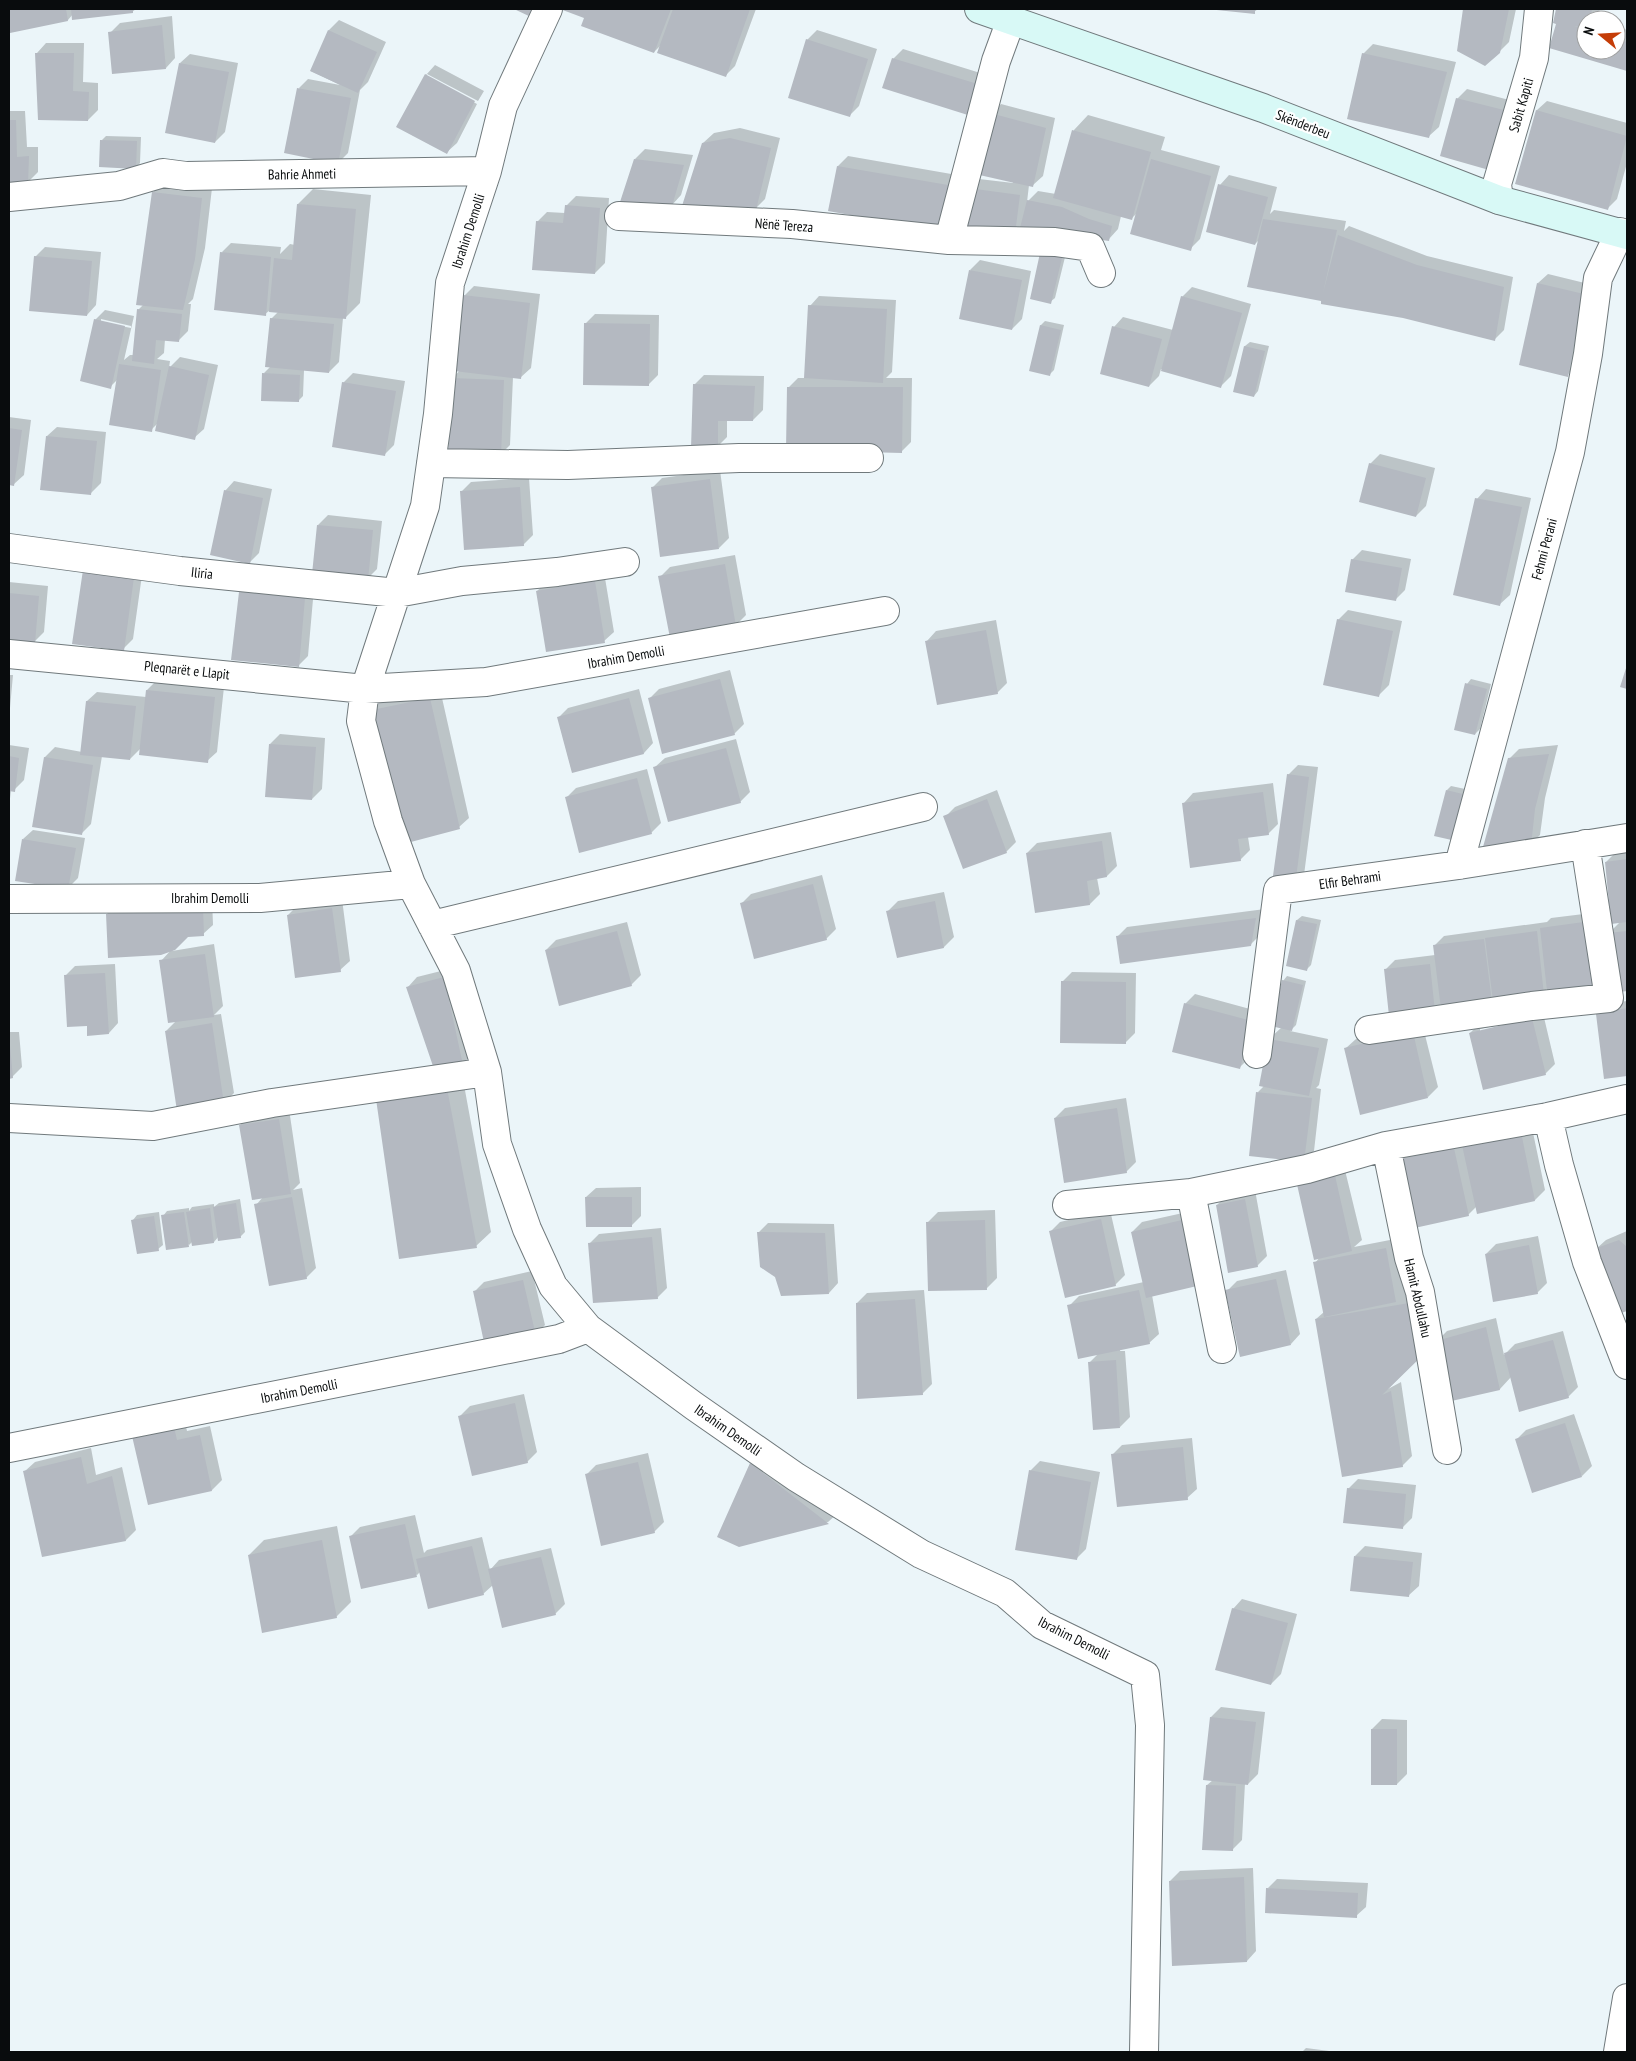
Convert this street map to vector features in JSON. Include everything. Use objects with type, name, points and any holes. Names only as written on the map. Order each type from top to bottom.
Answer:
[{"type":"main road","name":"Skënderbeu","points":[[979,9],[1263,108],[1499,200],[1624,234]]},
{"type":"street","name":"Ibrahim Demolli","points":[[548,9],[503,106],[487,171],[450,283],[438,414],[425,506],[365,689],[361,721],[388,821],[411,884],[456,971],[487,1072],[497,1144],[527,1229],[553,1286],[588,1328],[694,1406],[796,1477],[921,1554],[1005,1593],[1042,1624],[1145,1675],[1150,1725],[1144,2052]]},
{"type":"street","name":"Sabit Kapiti","points":[[1499,200],[1497,184],[1501,176],[1534,58],[1539,9]]},
{"type":"street","points":[[949,240],[996,61],[1011,20]]},
{"type":"street","name":"Bahrie Ahmeti","points":[[9,197],[119,186],[164,173],[186,176],[487,171]]},
{"type":"street","name":"Nënë Tereza","points":[[619,216],[792,224],[949,240],[1055,242],[1090,247],[1102,273]]},
{"type":"street","name":"Fehmi Perani","points":[[1459,865],[1570,452],[1588,354],[1598,278],[1624,234]]},
{"type":"street","points":[[432,463],[568,465],[738,458],[869,458]]},
{"type":"street","name":"Iliria","points":[[9,548],[180,571],[396,593]]},
{"type":"street","points":[[396,593],[462,581],[557,572],[625,562]]},
{"type":"street","name":"Ibrahim Demolli","points":[[365,689],[486,682],[885,611]]},
{"type":"street","name":"Pleqnarët e Llapit","points":[[9,654],[365,689]]},
{"type":"street","points":[[432,925],[923,807]]},
{"type":"street","name":"Elfir Behrami","points":[[1256,1054],[1278,890],[1459,865],[1627,838]]},
{"type":"street","points":[[1369,1030],[1532,1006],[1609,998],[1585,844]]},
{"type":"street","name":"Ibrahim Demolli","points":[[9,899],[260,898],[411,884]]},
{"type":"street","points":[[9,1118],[153,1126],[272,1103],[487,1072]]},
{"type":"street","points":[[1068,1205],[1191,1192],[1307,1169],[1386,1146],[1548,1117],[1627,1099]]},
{"type":"street","points":[[1548,1117],[1559,1165],[1587,1262],[1627,1365]]},
{"type":"street","name":"Hamit Abdullahu","points":[[1386,1146],[1407,1249],[1420,1292],[1447,1450]]},
{"type":"street","points":[[1191,1192],[1222,1349]]},
{"type":"street","name":"Ibrahim Demolli","points":[[9,1448],[559,1339],[588,1328]]},
{"type":"street","points":[[1618,2052],[1627,1998]]},
{"type":"building","points":[[9,9],[66,9],[68,21],[10,33]]},
{"type":"building","points":[[71,9],[133,9],[133,13],[72,20]]},
{"type":"building","points":[[514,9],[535,9],[531,17]]},
{"type":"building","points":[[560,9],[671,9],[654,53],[581,26],[584,18]]},
{"type":"building","points":[[673,9],[750,9],[726,77],[657,53]]},
{"type":"building","points":[[1207,9],[1255,9],[1255,14]]},
{"type":"building","points":[[1463,9],[1509,9],[1500,53],[1485,66],[1457,51]]},
{"type":"building","points":[[1556,9],[1592,9],[1576,10],[1576,26],[1574,26],[1576,27],[1576,56],[1549,48],[1556,24],[1553,23]]},
{"type":"building","points":[[162,25],[166,69],[112,74],[108,32]]},
{"type":"building","points":[[328,30],[377,52],[358,93],[310,71]]},
{"type":"building","points":[[806,39],[868,59],[850,117],[788,98]]},
{"type":"building","points":[[1627,42],[1627,71],[1590,60],[1626,60]]},
{"type":"building","points":[[35,53],[74,53],[73,91],[89,92],[88,121],[38,120]]},
{"type":"building","points":[[1362,53],[1447,72],[1429,138],[1347,119]]},
{"type":"building","points":[[892,58],[981,85],[971,116],[882,88]]},
{"type":"building","points":[[179,63],[229,72],[215,143],[165,133]]},
{"type":"building","points":[[425,74],[475,101],[447,154],[396,127]]},
{"type":"building","points":[[297,88],[351,98],[338,164],[284,153]]},
{"type":"building","points":[[1456,98],[1508,111],[1489,170],[1440,156]]},
{"type":"building","points":[[1536,110],[1627,136],[1608,210],[1515,184]]},
{"type":"building","points":[[990,113],[1046,128],[1033,187],[975,174]]},
{"type":"building","points":[[9,120],[16,120],[17,157],[29,156],[28,184],[9,184]]},
{"type":"building","points":[[1072,130],[1151,152],[1132,220],[1053,198]]},
{"type":"building","points":[[730,138],[771,148],[756,210],[681,209],[702,143]]},
{"type":"building","points":[[100,140],[137,141],[136,169],[99,167]]},
{"type":"building","points":[[634,159],[684,165],[672,206],[620,202]]},
{"type":"building","points":[[1151,159],[1211,176],[1191,251],[1130,234]]},
{"type":"building","points":[[837,166],[948,185],[939,226],[878,220],[828,211]]},
{"type":"building","points":[[1218,184],[1268,197],[1255,245],[1206,232]]},
{"type":"building","points":[[968,188],[1020,195],[1015,234],[963,227]]},
{"type":"building","points":[[152,192],[202,198],[195,259],[183,310],[136,305]]},
{"type":"building","points":[[1027,200],[1062,207],[1089,219],[1112,226],[1109,241],[1020,228]]},
{"type":"building","points":[[297,204],[356,209],[346,319],[269,312],[274,258],[292,260]]},
{"type":"building","points":[[565,205],[600,208],[595,274],[532,270],[536,221],[563,223]]},
{"type":"building","points":[[1263,219],[1337,230],[1323,293],[1338,235],[1417,265],[1504,287],[1495,341],[1403,318],[1321,304],[1321,301],[1247,287]]},
{"type":"building","points":[[220,252],[271,257],[266,316],[214,310]]},
{"type":"building","points":[[1040,253],[1062,258],[1051,304],[1030,299]]},
{"type":"building","points":[[34,256],[92,261],[87,316],[29,311]]},
{"type":"building","points":[[969,270],[1022,280],[1012,330],[959,319]]},
{"type":"building","points":[[1537,283],[1584,294],[1568,377],[1519,365]]},
{"type":"building","points":[[463,295],[530,303],[521,379],[454,371]]},
{"type":"building","points":[[1181,296],[1242,313],[1221,388],[1161,371]]},
{"type":"building","points":[[808,305],[887,309],[883,383],[804,378]]},
{"type":"building","points":[[137,309],[182,314],[179,342],[156,340],[154,364],[132,361]]},
{"type":"building","points":[[270,318],[334,324],[329,373],[265,367]]},
{"type":"building","points":[[94,319],[125,326],[111,389],[80,381]]},
{"type":"building","points":[[584,323],[650,324],[649,386],[583,385]]},
{"type":"building","points":[[1040,325],[1061,330],[1050,376],[1029,371]]},
{"type":"building","points":[[1112,326],[1162,339],[1149,387],[1100,374]]},
{"type":"building","points":[[1244,346],[1265,351],[1254,397],[1233,392]]},
{"type":"building","points":[[119,364],[161,370],[152,432],[109,425]]},
{"type":"building","points":[[169,366],[209,375],[195,440],[155,431]]},
{"type":"building","points":[[262,373],[300,375],[299,402],[261,401]]},
{"type":"building","points":[[451,378],[504,380],[501,456],[448,454]]},
{"type":"building","points":[[342,382],[396,391],[385,456],[332,447]]},
{"type":"building","points":[[693,384],[755,386],[753,421],[718,421],[718,448],[691,448]]},
{"type":"building","points":[[787,387],[903,387],[902,453],[786,450]]},
{"type":"building","points":[[9,428],[22,430],[14,486],[9,485]]},
{"type":"building","points":[[46,436],[97,441],[91,495],[40,490]]},
{"type":"building","points":[[1369,463],[1426,478],[1416,517],[1359,502]]},
{"type":"building","points":[[710,479],[719,549],[660,557],[651,487]]},
{"type":"building","points":[[520,487],[524,546],[464,550],[460,491]]},
{"type":"building","points":[[224,490],[263,498],[250,564],[210,555]]},
{"type":"building","points":[[1475,498],[1522,507],[1500,606],[1453,595]]},
{"type":"building","points":[[317,525],[373,530],[368,580],[312,574]]},
{"type":"building","points":[[1351,559],[1402,568],[1396,601],[1345,592]]},
{"type":"building","points":[[725,564],[736,626],[670,638],[658,576]]},
{"type":"building","points":[[83,570],[134,577],[124,651],[72,644]]},
{"type":"building","points":[[595,581],[605,643],[546,652],[536,591]]},
{"type":"building","points":[[239,592],[305,598],[299,667],[231,660]]},
{"type":"building","points":[[9,593],[39,596],[35,643],[9,641]]},
{"type":"building","points":[[1337,619],[1393,631],[1379,697],[1323,685]]},
{"type":"building","points":[[986,630],[998,694],[937,705],[925,641]]},
{"type":"building","points":[[1627,665],[1627,689],[1620,687]]},
{"type":"building","points":[[720,679],[735,735],[662,754],[648,698]]},
{"type":"building","points":[[1465,683],[1487,689],[1475,735],[1454,730]]},
{"type":"building","points":[[146,690],[215,697],[208,763],[139,755]]},
{"type":"building","points":[[430,698],[460,829],[407,843],[388,769],[380,771],[367,711]]},
{"type":"building","points":[[629,698],[644,754],[572,773],[557,717]]},
{"type":"building","points":[[86,701],[136,706],[130,760],[80,755]]},
{"type":"building","points":[[269,744],[316,747],[312,800],[265,797]]},
{"type":"building","points":[[726,748],[741,803],[668,822],[653,767]]},
{"type":"building","points":[[1549,754],[1535,809],[1531,846],[1481,854],[1508,758]]},
{"type":"building","points":[[9,756],[19,758],[15,792],[9,791]]},
{"type":"building","points":[[44,757],[93,765],[82,835],[32,827]]},
{"type":"building","points":[[1287,774],[1309,777],[1295,886],[1272,883]]},
{"type":"building","points":[[637,778],[652,834],[579,853],[565,797]]},
{"type":"building","points":[[1446,790],[1467,795],[1456,841],[1434,836]]},
{"type":"building","points":[[1263,792],[1269,835],[1238,839],[1241,861],[1190,868],[1182,803]]},
{"type":"building","points":[[987,799],[1007,853],[963,869],[943,816]]},
{"type":"building","points":[[22,839],[76,848],[68,889],[15,881]]},
{"type":"building","points":[[1102,841],[1107,877],[1087,881],[1090,905],[1035,913],[1026,853]]},
{"type":"building","points":[[1627,859],[1627,922],[1611,924],[1605,862]]},
{"type":"building","points":[[813,884],[827,940],[754,959],[740,903]]},
{"type":"building","points":[[935,901],[944,948],[897,958],[886,911]]},
{"type":"building","points":[[203,908],[204,936],[188,937],[175,950],[161,955],[108,958],[106,914]]},
{"type":"building","points":[[332,908],[341,972],[295,978],[287,915]]},
{"type":"building","points":[[1256,918],[1251,946],[1120,964],[1116,936]]},
{"type":"building","points":[[1296,920],[1317,924],[1307,971],[1286,966]]},
{"type":"building","points":[[1591,921],[1599,984],[1547,991],[1540,928]]},
{"type":"building","points":[[617,931],[632,986],[559,1006],[545,950]]},
{"type":"building","points":[[1537,931],[1544,995],[1493,1001],[1485,938]]},
{"type":"building","points":[[1627,931],[1627,991],[1614,993],[1607,933]]},
{"type":"building","points":[[1484,939],[1492,1002],[1441,1009],[1433,945]]},
{"type":"building","points":[[205,954],[214,1017],[168,1023],[159,960]]},
{"type":"building","points":[[1430,964],[1435,1012],[1389,1016],[1384,969]]},
{"type":"building","points":[[105,973],[109,1034],[87,1036],[87,1026],[67,1027],[64,975]]},
{"type":"building","points":[[444,977],[463,1065],[435,1072],[406,987]]},
{"type":"building","points":[[1282,980],[1303,985],[1292,1031],[1271,1026]]},
{"type":"building","points":[[1061,981],[1126,982],[1126,1044],[1060,1043]]},
{"type":"building","points":[[1184,1003],[1252,1021],[1240,1069],[1172,1052]]},
{"type":"building","points":[[1627,1008],[1627,1076],[1604,1079],[1596,1014]]},
{"type":"building","points":[[1532,1018],[1546,1075],[1483,1090],[1469,1033]]},
{"type":"building","points":[[212,1023],[224,1104],[177,1111],[165,1031]]},
{"type":"building","points":[[1413,1032],[1428,1098],[1360,1115],[1344,1048]]},
{"type":"building","points":[[1268,1039],[1319,1048],[1309,1096],[1259,1086]]},
{"type":"building","points":[[9,1047],[13,1078],[9,1079]]},
{"type":"building","points":[[447,1088],[477,1248],[399,1259],[376,1099]]},
{"type":"building","points":[[1256,1092],[1312,1098],[1304,1162],[1249,1156]]},
{"type":"building","points":[[1117,1108],[1127,1173],[1064,1183],[1054,1118]]},
{"type":"building","points":[[279,1119],[291,1194],[252,1200],[239,1125]]},
{"type":"building","points":[[1521,1132],[1535,1201],[1477,1214],[1462,1145]]},
{"type":"building","points":[[1454,1148],[1469,1216],[1410,1229],[1395,1160]]},
{"type":"building","points":[[1334,1171],[1352,1251],[1314,1260],[1296,1180]]},
{"type":"building","points":[[292,1197],[307,1279],[269,1286],[254,1204]]},
{"type":"building","points":[[585,1197],[632,1197],[632,1227],[586,1227]]},
{"type":"building","points":[[1245,1199],[1258,1267],[1228,1273],[1216,1205]]},
{"type":"building","points":[[236,1203],[241,1238],[218,1241],[213,1207]]},
{"type":"building","points":[[210,1208],[214,1243],[192,1246],[186,1212]]},
{"type":"building","points":[[184,1212],[189,1247],[166,1250],[161,1215]]},
{"type":"building","points":[[154,1216],[159,1251],[137,1254],[131,1220]]},
{"type":"building","points":[[1101,1219],[1116,1286],[1065,1298],[1049,1231]]},
{"type":"building","points":[[985,1220],[987,1290],[928,1291],[926,1222]]},
{"type":"building","points":[[1182,1220],[1197,1286],[1146,1298],[1131,1232]]},
{"type":"building","points":[[757,1232],[825,1233],[829,1294],[781,1296],[775,1277],[760,1267]]},
{"type":"building","points":[[652,1237],[658,1299],[593,1303],[588,1243]]},
{"type":"building","points":[[1619,1240],[1627,1247],[1627,1311],[1618,1314],[1594,1249]]},
{"type":"building","points":[[1529,1245],[1538,1294],[1493,1302],[1485,1254]]},
{"type":"building","points":[[1386,1248],[1396,1302],[1324,1317],[1313,1262]]},
{"type":"building","points":[[1276,1279],[1291,1345],[1240,1357],[1225,1290]]},
{"type":"building","points":[[523,1280],[536,1336],[485,1347],[473,1291]]},
{"type":"building","points":[[1139,1290],[1150,1344],[1078,1359],[1067,1305]]},
{"type":"building","points":[[915,1299],[923,1395],[857,1399],[856,1303]]},
{"type":"building","points":[[1415,1302],[1423,1355],[1382,1395],[1391,1391],[1403,1467],[1342,1477],[1315,1319]]},
{"type":"building","points":[[1486,1327],[1500,1390],[1447,1402],[1436,1341]]},
{"type":"building","points":[[1553,1340],[1569,1398],[1519,1412],[1504,1353]]},
{"type":"building","points":[[1116,1360],[1120,1428],[1093,1430],[1088,1362]]},
{"type":"building","points":[[515,1403],[528,1463],[472,1476],[458,1416]]},
{"type":"building","points":[[1565,1423],[1582,1477],[1532,1493],[1515,1439]]},
{"type":"building","points":[[174,1427],[177,1440],[200,1435],[212,1491],[148,1505],[132,1436]]},
{"type":"building","points":[[1183,1447],[1188,1500],[1117,1507],[1111,1454]]},
{"type":"building","points":[[81,1457],[87,1484],[112,1476],[126,1541],[42,1557],[23,1471]]},
{"type":"building","points":[[638,1462],[655,1533],[601,1546],[585,1474]]},
{"type":"building","points":[[750,1463],[829,1524],[739,1547],[717,1537]]},
{"type":"building","points":[[1029,1470],[1091,1482],[1077,1560],[1015,1550]]},
{"type":"building","points":[[1347,1488],[1406,1494],[1403,1529],[1343,1523]]},
{"type":"building","points":[[405,1524],[417,1577],[361,1589],[349,1536]]},
{"type":"building","points":[[322,1540],[337,1618],[262,1633],[248,1555]]},
{"type":"building","points":[[472,1546],[484,1595],[428,1609],[416,1559]]},
{"type":"building","points":[[1354,1556],[1413,1562],[1409,1597],[1350,1591]]},
{"type":"building","points":[[541,1557],[556,1615],[502,1628],[488,1569]]},
{"type":"building","points":[[1232,1608],[1288,1623],[1271,1685],[1215,1670]]},
{"type":"building","points":[[1210,1717],[1256,1722],[1248,1785],[1203,1780]]},
{"type":"building","points":[[1371,1729],[1397,1729],[1397,1785],[1371,1785]]},
{"type":"building","points":[[1206,1785],[1236,1786],[1233,1851],[1202,1850]]},
{"type":"building","points":[[1244,1877],[1247,1962],[1172,1966],[1169,1881]]},
{"type":"building","points":[[1266,1888],[1358,1893],[1357,1918],[1265,1913]]}]
